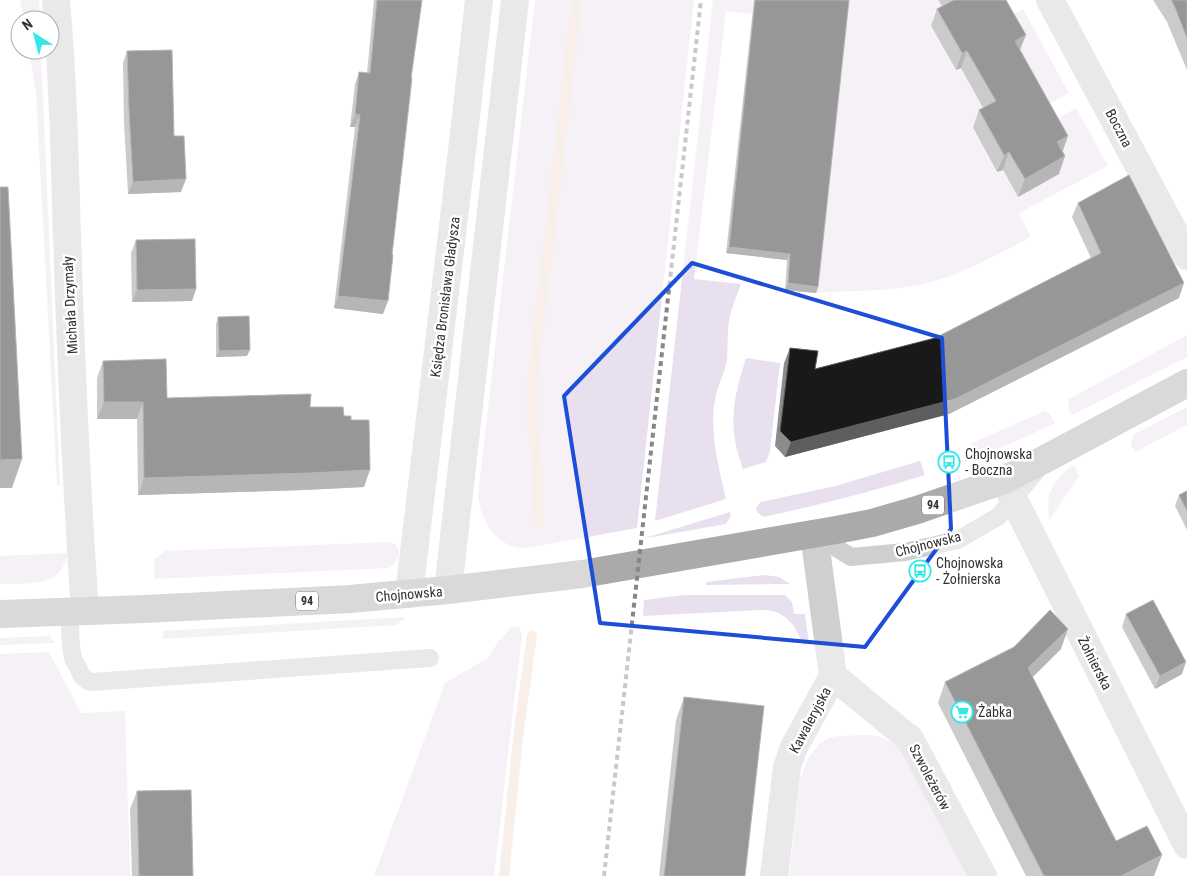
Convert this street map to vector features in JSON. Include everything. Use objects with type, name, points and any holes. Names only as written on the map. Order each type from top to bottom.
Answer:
[{"type":"main road","name":"Chojnowska","points":[[0,614],[312,601],[448,590],[582,574],[872,523],[1008,489],[1047,458],[1187,383]]},
{"type":"street","name":"Michała Drzymały","points":[[56,0],[80,534],[77,611]]},
{"type":"street","name":"Księdza Bronisława Gładysza","points":[[409,594],[479,0]]},
{"type":"street","points":[[448,590],[515,0]]},
{"type":"street","name":"Boczna","points":[[1050,0],[1187,256]]},
{"type":"street","name":"Żołnierska","points":[[1008,489],[1187,845]]},
{"type":"street","name":"Kawaleryjska","points":[[774,876],[787,767],[794,747],[833,676],[814,534]]},
{"type":"street","name":"Szwoleżerów","points":[[833,676],[910,738],[983,876]]},
{"type":"lane","name":"Chojnowska","points":[[814,534],[851,557],[905,552],[958,540],[999,516],[1008,489]]},
{"type":"lane","points":[[77,611],[71,646],[73,658],[82,676],[92,682],[430,658]]},
{"type":"highlighted area","points":[[692,263],[942,338],[951,529],[865,647],[600,623],[564,396]]},
{"type":"shaded area","points":[[20,0],[39,0],[40,10],[22,10]]},
{"type":"shaded area","points":[[535,0],[694,0],[637,528],[527,548],[507,544],[492,532],[482,515],[478,495]]},
{"type":"shaded area","points":[[713,0],[754,0],[752,14],[726,11],[694,279],[741,284],[730,316],[727,359],[713,412],[714,437],[726,499],[655,521]]},
{"type":"shaded area","points":[[848,0],[938,0],[947,17],[931,27],[956,71],[961,68],[988,119],[972,128],[997,173],[1002,170],[1018,197],[1059,174],[1052,160],[1046,125],[1076,108],[1108,166],[1019,213],[1031,237],[951,276],[910,287],[816,293]]},
{"type":"shaded area","points":[[1023,9],[1069,93],[1038,110],[1003,21]]},
{"type":"shaded area","points":[[31,60],[41,60],[60,486],[57,486],[36,92]]},
{"type":"shaded area","points":[[1187,335],[1187,357],[1072,415],[1068,406],[1069,399]]},
{"type":"shaded area","points":[[746,358],[780,363],[770,451],[766,462],[743,469],[733,426],[735,400]]},
{"type":"shaded area","points":[[1187,407],[1187,425],[1135,452],[1131,445],[1133,435]]},
{"type":"shaded area","points":[[1045,411],[1050,414],[1055,423],[977,457],[971,443]]},
{"type":"shaded area","points":[[920,461],[925,475],[845,498],[763,517],[757,512],[756,508],[761,502],[835,486]]},
{"type":"shaded area","points":[[1074,465],[1079,476],[1049,520],[1048,504],[1053,487],[1060,477]]},
{"type":"shaded area","points":[[730,512],[731,516],[726,524],[647,538],[648,537]]},
{"type":"shaded area","points":[[389,542],[395,544],[399,554],[397,561],[389,568],[155,579],[154,560],[165,551]]},
{"type":"shaded area","points":[[68,553],[61,569],[47,580],[32,583],[0,584],[0,556]]},
{"type":"shaded area","points":[[765,575],[779,577],[790,584],[706,585],[706,582]]},
{"type":"shaded area","points":[[683,595],[785,595],[792,602],[794,614],[805,614],[809,644],[803,646],[799,635],[790,621],[781,614],[769,610],[643,616],[644,600]]},
{"type":"shaded area","points":[[406,617],[396,625],[163,639],[163,631]]},
{"type":"shaded area","points":[[519,626],[522,635],[494,876],[374,876],[445,683],[488,658],[498,642],[511,628]]},
{"type":"shaded area","points":[[49,636],[55,643],[0,645],[0,638]]},
{"type":"shaded area","points":[[49,652],[81,713],[125,711],[130,876],[0,876],[0,654]]},
{"type":"shaded area","points":[[869,735],[886,739],[901,749],[968,876],[789,876],[800,779],[808,758],[821,742],[829,738]]},
{"type":"building","points":[[377,0],[422,0],[411,78],[388,301],[338,296],[360,115],[355,114],[359,72],[370,73]]},
{"type":"building","points":[[755,0],[849,0],[818,287],[788,283],[790,254],[729,247]]},
{"type":"building","points":[[954,0],[1006,0],[1026,35],[1015,41],[1068,136],[1057,142],[1065,156],[1025,179],[1009,152],[1004,155],[979,110],[996,101],[967,51],[962,53],[937,9]]},
{"type":"building","points":[[1171,0],[1187,0],[1187,38],[1174,5]]},
{"type":"building","points":[[172,50],[174,136],[184,136],[186,179],[133,182],[127,51]]},
{"type":"building","points":[[1129,175],[1184,283],[955,399],[791,442],[780,431],[790,348],[818,351],[815,369],[935,338],[1101,253],[1078,203]]},
{"type":"building","points":[[0,187],[8,187],[22,459],[0,460]]},
{"type":"building","points":[[195,239],[196,289],[137,290],[136,240]]},
{"type":"building","points":[[249,316],[250,350],[219,351],[218,317]]},
{"type":"building","points":[[166,359],[167,398],[311,394],[310,407],[343,407],[344,416],[351,416],[351,420],[369,420],[370,470],[144,478],[143,402],[104,402],[103,361]]},
{"type":"building","points":[[1187,491],[1187,511],[1179,495]]},
{"type":"building","points":[[1153,600],[1186,662],[1160,676],[1126,614]]},
{"type":"building","points":[[1050,610],[1068,629],[1028,668],[1116,841],[1147,826],[1162,855],[1121,876],[1044,876],[945,682],[1014,647]]},
{"type":"building","points":[[684,697],[764,706],[745,876],[664,876]]},
{"type":"building","points":[[191,790],[193,876],[139,876],[137,791]]},
{"type":"waterway","points":[[539,522],[538,477],[532,420],[532,384],[577,0]]},
{"type":"waterway","points":[[504,876],[519,729],[532,636]]},
{"type":"railway","points":[[604,876],[701,0]]},
{"type":"place","name":"Chojnowska - Boczna","points":[[949,462]]},
{"type":"place","name":"Chojnowska - Żołnierska","points":[[920,571]]},
{"type":"place","name":"Żabka","points":[[962,712]]}]
